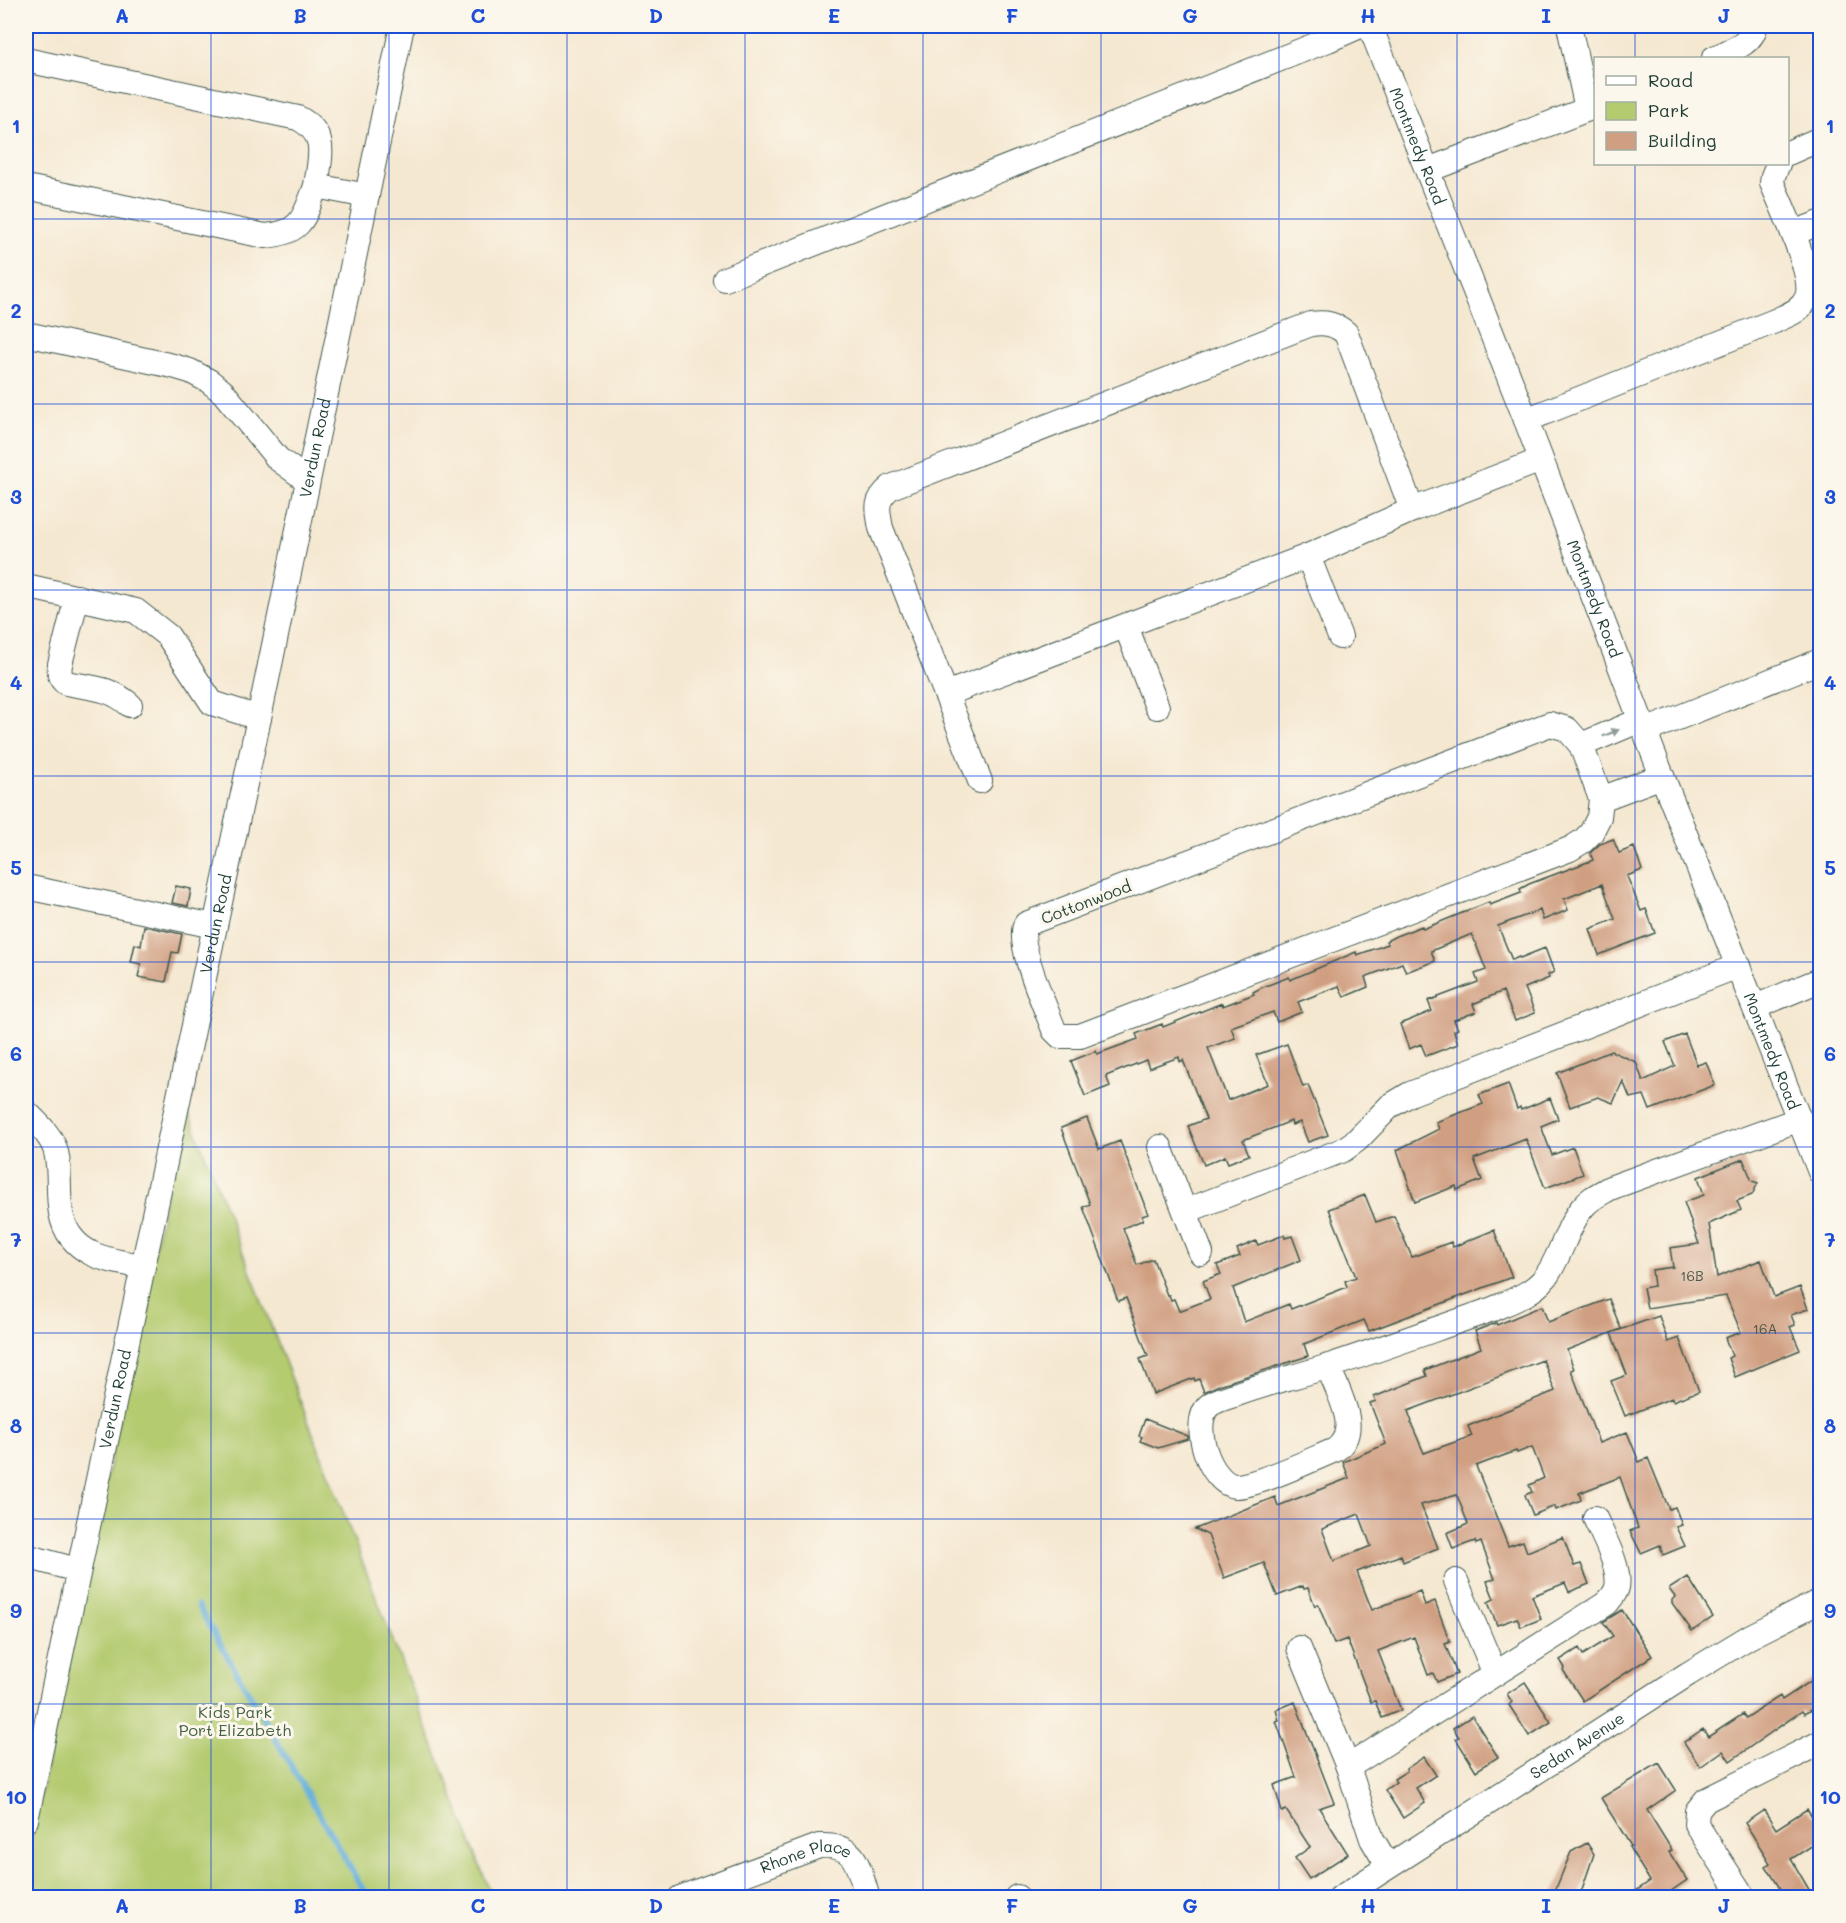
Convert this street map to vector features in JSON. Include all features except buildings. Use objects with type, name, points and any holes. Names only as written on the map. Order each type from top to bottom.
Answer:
[{"type":"street","name":"Verdun Road","points":[[26,1820],[77,1570],[259,718],[402,26]]},
{"type":"street","points":[[725,279],[1360,26]]},
{"type":"street","name":"Montmedy Road","points":[[1370,26],[1526,420],[1662,776],[1821,1172]]},
{"type":"street","points":[[1428,170],[1591,108],[1569,26]]},
{"type":"street","points":[[1716,57],[1747,41],[1754,33],[1755,26]]},
{"type":"street","points":[[26,60],[298,118],[309,124],[317,135],[321,147],[316,186],[303,221],[287,233],[265,236],[26,187]]},
{"type":"street","points":[[1789,153],[1821,139]]},
{"type":"street","points":[[1526,420],[1796,311],[1807,298],[1809,290],[1803,261],[1772,183],[1778,165]]},
{"type":"street","points":[[316,186],[367,196]]},
{"type":"street","points":[[1792,233],[1821,223]]},
{"type":"street","points":[[980,781],[881,528],[877,512],[878,502],[891,487],[1311,324],[1323,323],[1336,325],[1346,333],[1412,510]]},
{"type":"street","points":[[26,334],[190,371],[223,392],[278,459],[308,480]]},
{"type":"street","points":[[946,694],[1308,556],[1412,510],[1541,460]]},
{"type":"street","points":[[1308,556],[1340,637]]},
{"type":"street","points":[[26,586],[136,611],[168,636],[212,703],[259,718]]},
{"type":"street","points":[[76,597],[59,674],[66,683],[112,692],[130,705]]},
{"type":"street","points":[[1126,626],[1157,707]]},
{"type":"street","points":[[1662,776],[1601,799],[1581,745],[1643,726],[1821,661]]},
{"type":"street","name":"Cottonwood","points":[[1581,745],[1567,729],[1550,724],[1542,726],[1026,924],[1022,934],[1024,950],[1054,1030],[1060,1036],[1080,1036],[1570,849],[1591,833],[1599,817],[1601,799]]},
{"type":"street","points":[[26,887],[214,927]]},
{"type":"street","points":[[1186,1211],[1343,1150],[1357,1140],[1390,1106],[1410,1094],[1738,966]]},
{"type":"street","points":[[1755,1007],[1821,981]]},
{"type":"street","points":[[26,1112],[51,1140],[56,1152],[61,1213],[64,1223],[75,1240],[91,1254],[113,1261],[143,1266]]},
{"type":"street","points":[[1328,1366],[1347,1418],[1348,1432],[1343,1444],[1335,1450],[1244,1485],[1227,1484],[1221,1479],[1215,1472],[1200,1432],[1202,1416],[1210,1405],[1258,1386],[1328,1366],[1493,1309],[1519,1297],[1544,1280],[1581,1208],[1592,1198],[1610,1188],[1800,1119]]},
{"type":"street","points":[[1160,1147],[1202,1252]]},
{"type":"street","points":[[1348,1767],[1607,1603],[1617,1587],[1615,1568],[1595,1518]]},
{"type":"street","points":[[26,1556],[77,1570]]},
{"type":"street","points":[[1456,1581],[1495,1674]]},
{"type":"street","name":"Sedan Avenue","points":[[1340,1898],[1688,1674],[1749,1637],[1821,1601]]},
{"type":"street","points":[[1299,1648],[1348,1767],[1372,1839],[1388,1866]]},
{"type":"street","points":[[1744,1898],[1696,1824],[1697,1811],[1706,1800],[1821,1743]]},
{"type":"street","name":"Rhone Place","points":[[680,1898],[819,1846],[834,1845],[851,1854],[868,1898]]},
{"type":"green space","name":"Kids Park Port Elizabeth","points":[[185,1103],[492,1897],[26,1898],[26,1864]]},
{"type":"waterway","points":[[198,1606],[368,1898]]}]
